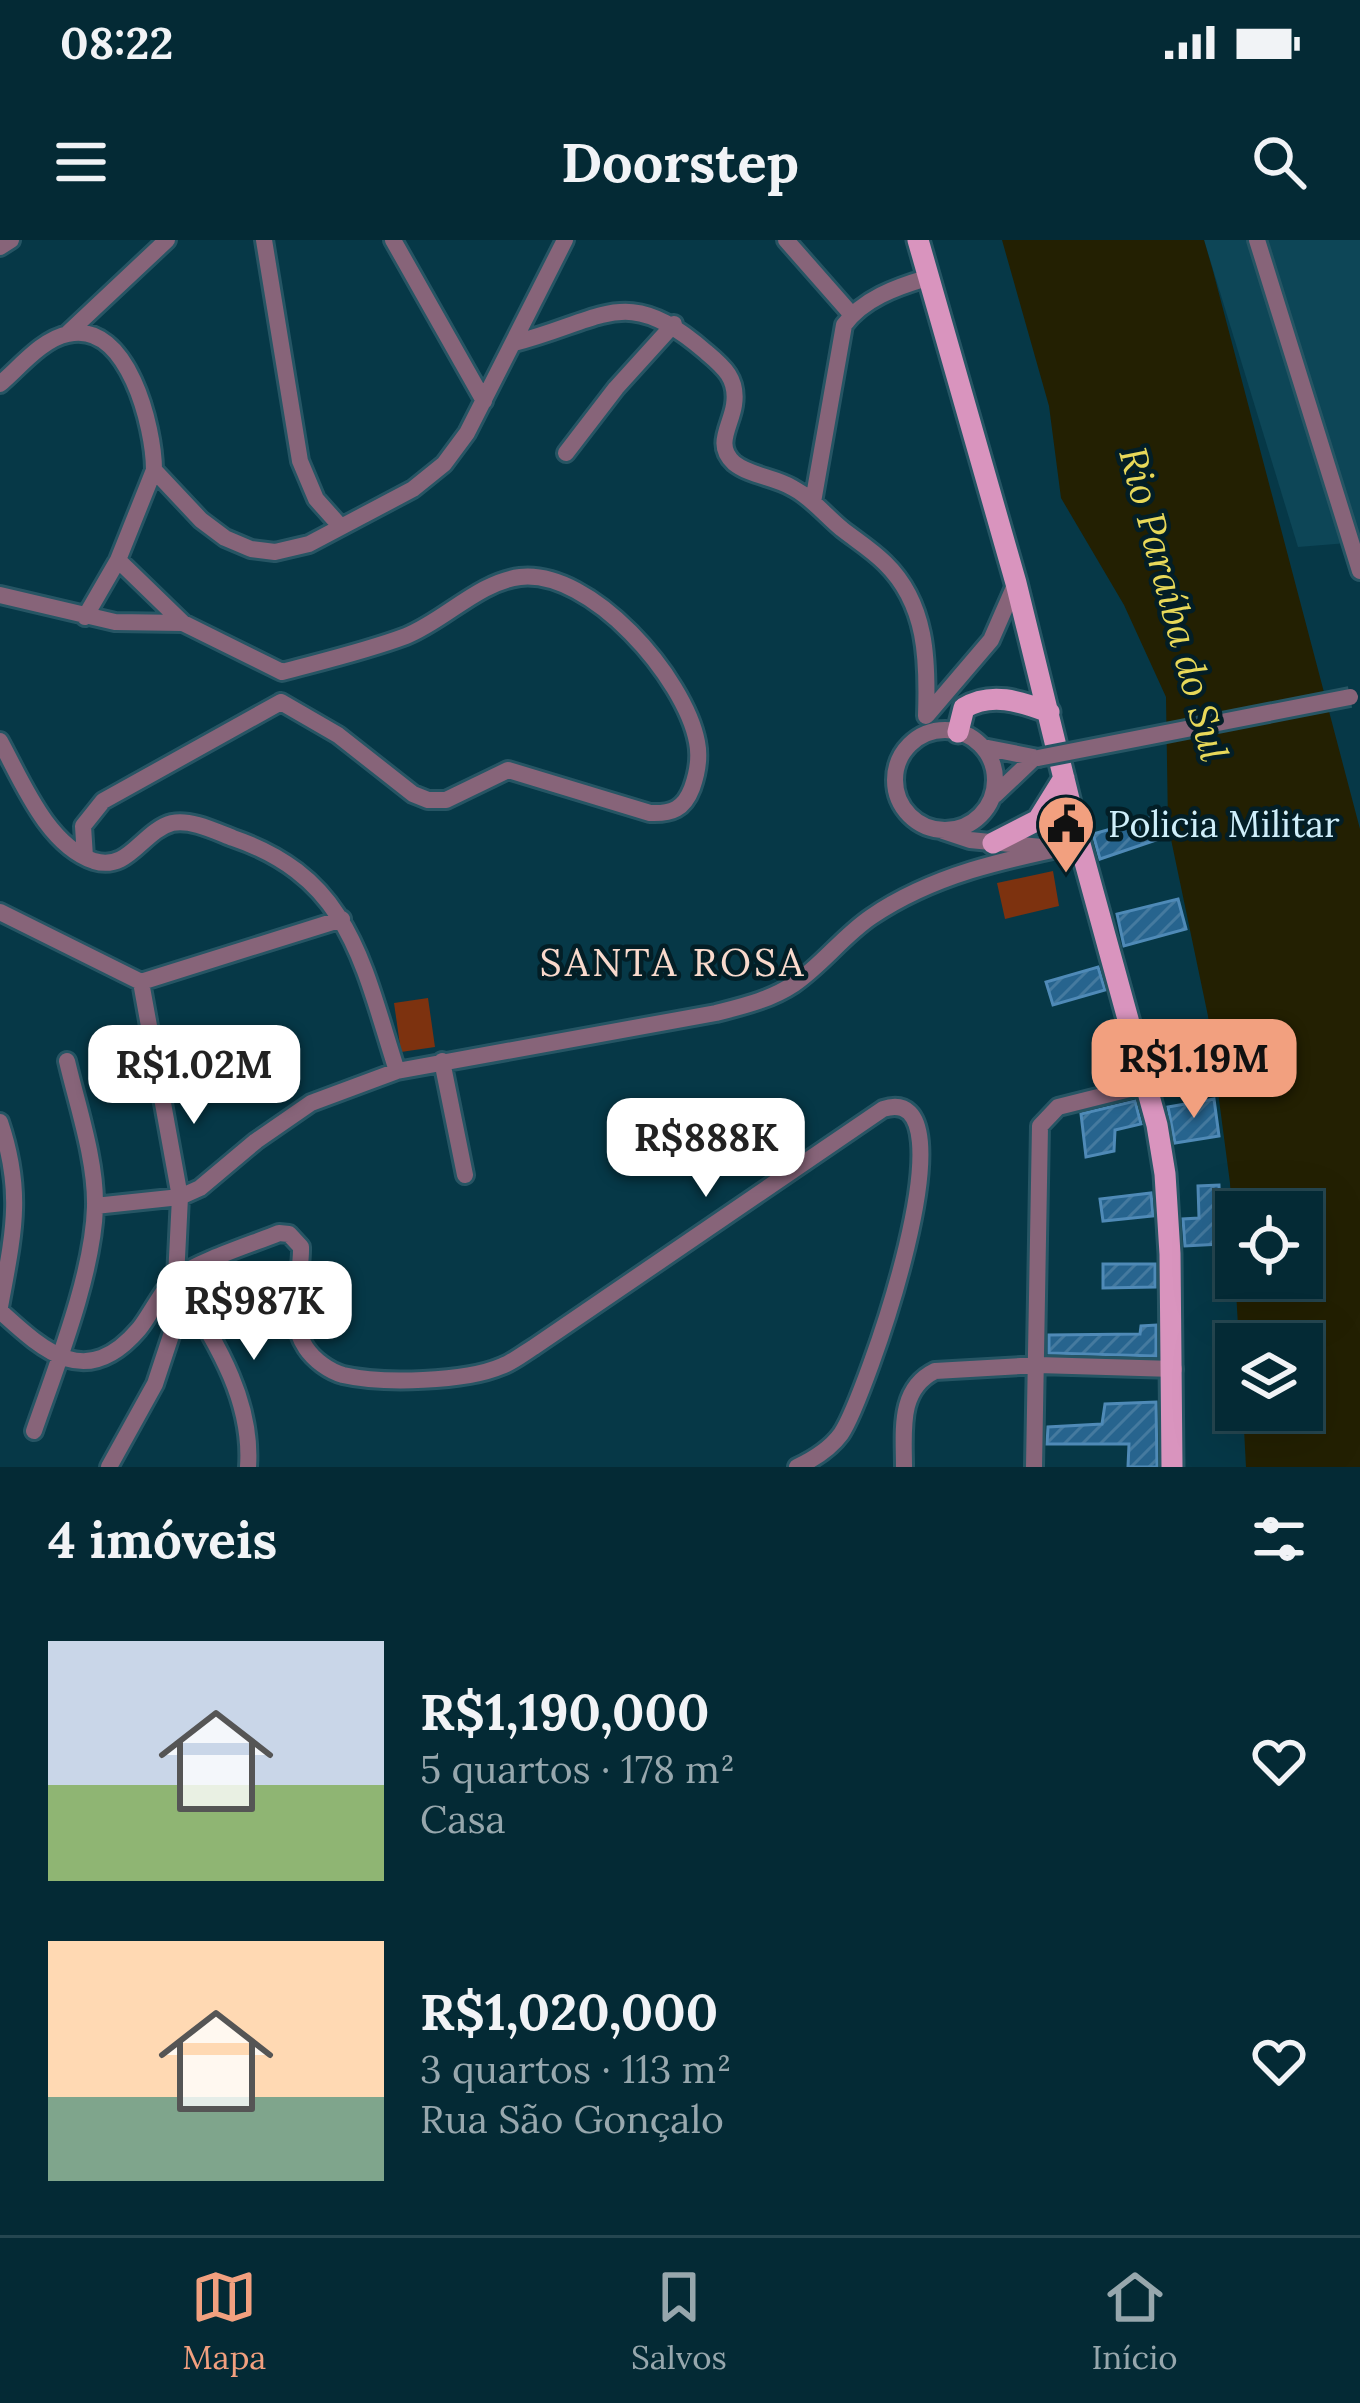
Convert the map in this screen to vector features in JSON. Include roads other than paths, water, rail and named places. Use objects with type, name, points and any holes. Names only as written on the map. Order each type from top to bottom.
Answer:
[{"type":"main road","points":[[918,240],[1031,638],[1064,778],[1070,846],[1146,1085],[1165,1174],[1174,1369],[1172,1467]]},
{"type":"main road","points":[[958,732],[964,708],[986,699],[1049,712]]},
{"type":"main road","points":[[993,843],[1038,820],[1064,778]]},
{"type":"street","points":[[0,248],[11,240]]},
{"type":"street","points":[[0,384],[45,345],[68,333],[167,240]]},
{"type":"street","points":[[264,240],[300,461],[316,499],[341,526]]},
{"type":"street","points":[[393,240],[484,401]]},
{"type":"street","points":[[154,470],[201,520],[225,538],[251,549],[275,551],[308,544],[413,489],[444,464],[467,433],[565,240]]},
{"type":"street","points":[[787,240],[852,315]]},
{"type":"street","points":[[1257,240],[1359,566]]},
{"type":"street","points":[[813,502],[840,342],[852,315],[883,294],[927,278]]},
{"type":"street","points":[[514,343],[629,309],[674,324],[727,370],[735,388],[724,435],[731,460],[796,489],[885,563],[909,593],[922,626],[928,670],[926,716]]},
{"type":"street","points":[[566,453],[674,324]]},
{"type":"street","points":[[68,333],[90,334],[107,342],[121,357],[154,445],[154,470],[118,560],[85,617]]},
{"type":"street","points":[[118,560],[184,623],[282,672],[406,636],[492,586],[519,577],[548,578],[584,594],[660,665],[692,722],[698,767],[690,795],[682,807],[669,813],[650,813],[508,770],[446,800],[428,800],[413,794],[338,735],[281,702]]},
{"type":"street","points":[[1016,583],[991,640],[926,716],[896,770],[896,787],[910,816],[940,830],[993,843],[1070,846]]},
{"type":"street","points":[[0,595],[115,622],[184,623]]},
{"type":"street","points":[[991,640],[1013,632],[1031,638]]},
{"type":"street","points":[[281,702],[282,672]]},
{"type":"street","points":[[914,742],[934,731],[958,732],[982,747],[1036,758],[1357,699]]},
{"type":"street","points":[[85,857],[83,826],[104,801],[281,702]]},
{"type":"street","points":[[982,747],[994,771],[992,798]]},
{"type":"street","points":[[2,749],[50,826],[97,862],[122,860],[160,828],[176,822],[194,824],[283,858],[318,889],[342,919],[356,946],[397,1072]]},
{"type":"street","points":[[940,830],[971,823],[1036,758]]},
{"type":"street","points":[[95,1206],[180,1197],[200,1188],[311,1102],[397,1072],[764,1000],[796,983],[870,917],[924,887],[982,866],[1070,846]]},
{"type":"street","points":[[0,912],[141,982],[180,1197],[181,1285],[154,1384],[109,1467]]},
{"type":"street","points":[[141,982],[342,919]]},
{"type":"street","points":[[34,1431],[87,1256],[95,1206],[67,1061]]},
{"type":"street","points":[[442,1061],[465,1175]]},
{"type":"street","points":[[1034,1467],[1039,1134],[1044,1118],[1058,1107],[1146,1085]]},
{"type":"street","points":[[0,1122],[16,1186],[0,1309],[59,1358],[78,1363],[100,1359],[136,1332],[181,1285],[279,1233],[289,1234],[301,1247],[293,1302],[296,1326],[305,1347],[320,1363],[340,1374],[371,1378],[464,1377],[503,1366],[534,1347],[883,1108],[908,1108],[916,1116],[920,1133],[914,1219],[903,1264],[854,1412],[838,1438],[816,1458],[797,1467]]},
{"type":"street","points":[[181,1285],[240,1395],[248,1429],[248,1467]]},
{"type":"street","points":[[904,1467],[905,1411],[911,1390],[935,1371],[1038,1365],[1174,1369]]},
{"type":"water","name":"Rio Paraíba do Sul","points":[[1002,240],[1204,240],[1360,829],[1360,1467],[1246,1467],[1244,1431],[1323,1431],[1323,1323],[1238,1323],[1236,1299],[1323,1299],[1323,1191],[1230,1191],[1208,1016],[1168,825],[1166,697],[1124,605],[1061,498],[1049,406]]},
{"type":"place","name":"Policia Militar","points":[[1066,875]]},
{"type":"district","name":"SANTA ROSA","points":[[673,962]]}]
